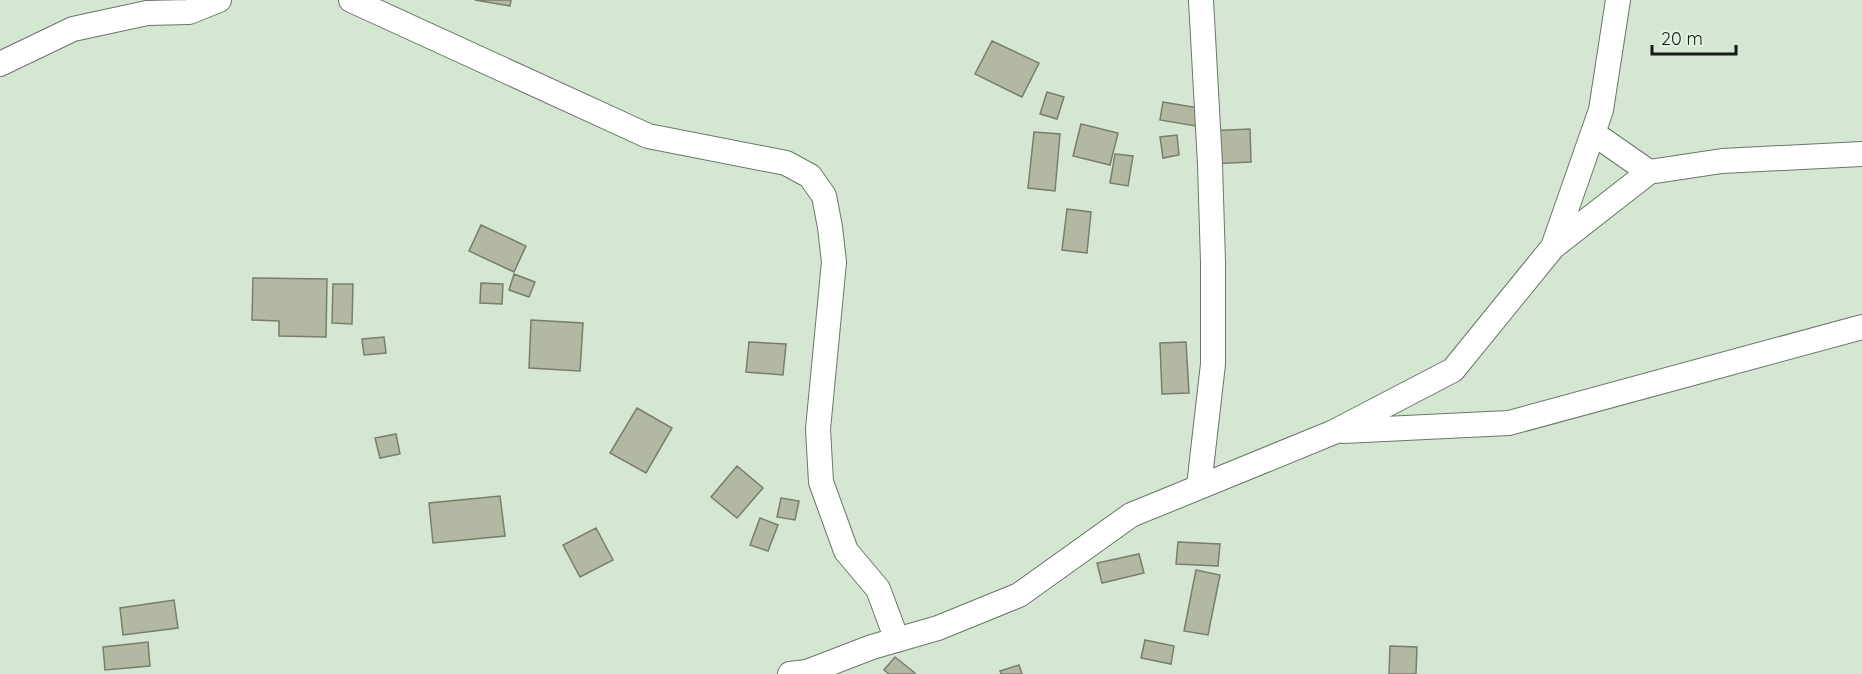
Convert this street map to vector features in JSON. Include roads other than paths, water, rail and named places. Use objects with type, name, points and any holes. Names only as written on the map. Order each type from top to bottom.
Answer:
[{"type":"street","points":[[0,64],[73,28],[147,13],[189,12],[219,0]]},
{"type":"street","points":[[351,0],[648,136],[786,163],[810,176],[824,196],[834,262],[818,429],[821,482],[846,550],[878,589],[897,640]]},
{"type":"street","points":[[1199,486],[1213,364],[1210,164],[1201,0]]},
{"type":"street","points":[[1553,247],[1601,110],[1618,0]]},
{"type":"street","points":[[1593,133],[1649,172]]},
{"type":"street","points":[[790,674],[807,672],[872,647],[938,628],[1019,595],[1131,515],[1334,432],[1453,370],[1553,247],[1649,172],[1722,161],[1862,154]]},
{"type":"street","points":[[1334,432],[1509,423],[1862,327]]}]
